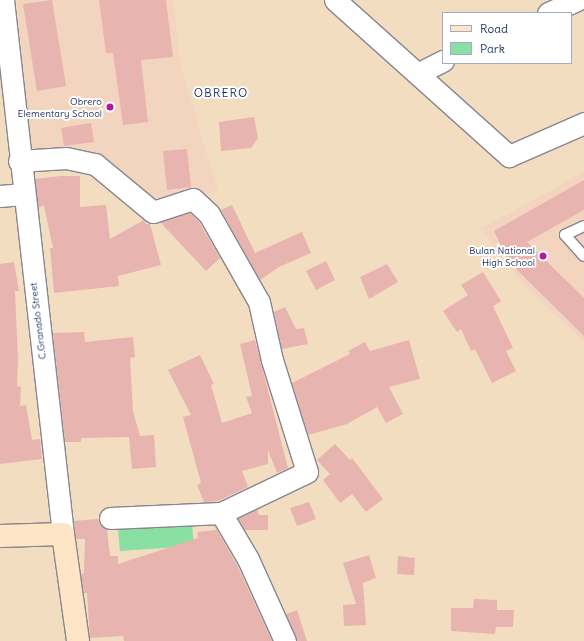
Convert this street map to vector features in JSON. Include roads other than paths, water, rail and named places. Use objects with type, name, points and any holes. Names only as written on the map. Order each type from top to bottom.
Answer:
[{"type":"street","name":"C.Granado Street","points":[[3,0],[19,161],[63,534],[78,641]]},
{"type":"street","points":[[335,0],[509,156],[584,123]]},
{"type":"street","points":[[550,12],[577,0]]},
{"type":"street","points":[[418,73],[442,61]]},
{"type":"street","points":[[19,161],[66,158],[95,164],[153,212],[193,198],[209,214],[259,302],[272,360],[307,472],[221,513],[110,518]]},
{"type":"street","points":[[0,196],[23,194]]},
{"type":"street","points":[[221,513],[248,558],[285,641]]},
{"type":"street","points":[[0,536],[63,534]]},
{"type":"lane","points":[[584,226],[565,235],[584,256]]},
{"type":"place","name":"Obrero Elementary School","points":[[110,107]]},
{"type":"place","name":"Bulan National High School","points":[[543,256]]},
{"type":"district","name":"OBRERO","points":[[221,93]]}]
